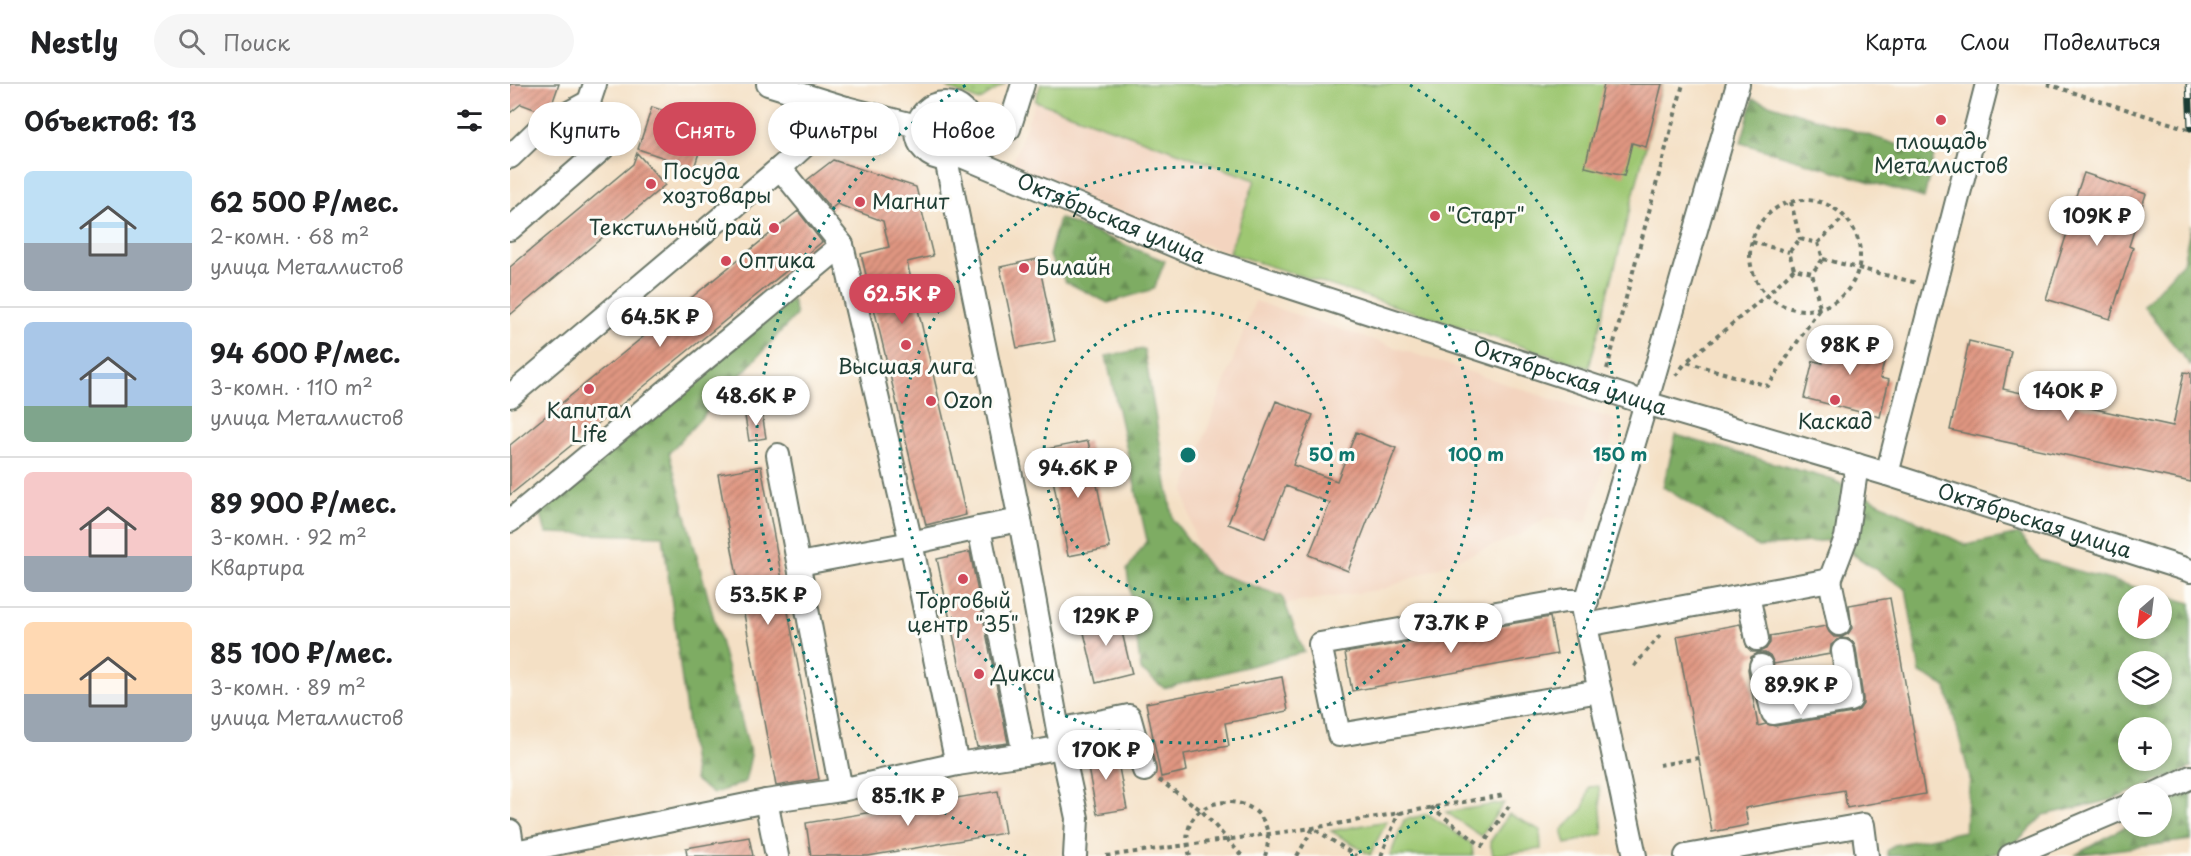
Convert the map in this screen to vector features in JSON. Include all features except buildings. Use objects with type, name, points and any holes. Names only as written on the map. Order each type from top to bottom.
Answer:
[{"type":"street","points":[[768,84],[826,102]]},
{"type":"street","points":[[1016,106],[1023,84]]},
{"type":"street","points":[[1635,856],[1583,612],[1738,84]]},
{"type":"street","points":[[1887,474],[1987,84]]},
{"type":"street","points":[[510,157],[539,129],[592,93],[602,149],[510,229]]},
{"type":"street","points":[[510,396],[793,156]]},
{"type":"street","points":[[934,156],[952,157],[1060,738],[1077,818],[1075,856]]},
{"type":"street","name":"Октябрьская улица","points":[[952,157],[1216,263],[1646,403],[1887,474],[2191,571]]},
{"type":"street","points":[[780,168],[842,245],[911,543],[957,764]]},
{"type":"street","points":[[510,521],[842,245]]},
{"type":"street","points":[[778,455],[841,789]]},
{"type":"street","points":[[1839,624],[1830,580],[1846,538],[1857,465]]},
{"type":"street","points":[[799,564],[1020,520]]},
{"type":"street","points":[[979,528],[1024,754]]},
{"type":"street","points":[[1586,625],[1830,580]]},
{"type":"street","points":[[1748,595],[1757,639]]},
{"type":"street","points":[[1587,601],[1565,601],[1320,644],[1339,735],[1600,691]]},
{"type":"street","points":[[1761,666],[1773,713],[1850,700],[1843,651]]},
{"type":"street","points":[[511,845],[841,789],[957,764],[1024,754],[1060,738],[1129,716],[1144,770]]},
{"type":"street","points":[[2172,786],[2191,777]]},
{"type":"street","points":[[766,801],[777,856]]},
{"type":"street","points":[[2010,856],[2118,810]]},
{"type":"street","points":[[1686,856],[1863,825],[1867,856]]},
{"type":"path","points":[[1606,372],[1683,84]]},
{"type":"path","points":[[2047,84],[2191,129]]},
{"type":"path","points":[[1805,200],[1820,202],[1833,208],[1844,217],[1858,240],[1859,267],[1854,281],[1845,293],[1834,302],[1821,308],[1802,310],[1783,306],[1767,295],[1758,284],[1752,271],[1750,256],[1757,228],[1766,216],[1791,202],[1805,200]]},
{"type":"path","points":[[1791,202],[1800,239]]},
{"type":"path","points":[[1818,243],[1844,217]]},
{"type":"path","points":[[1800,239],[1818,243]]},
{"type":"path","points":[[1789,252],[1800,239]]},
{"type":"path","points":[[1752,242],[1789,252]]},
{"type":"path","points":[[1818,243],[1823,259]]},
{"type":"path","points":[[1789,252],[1794,269]]},
{"type":"path","points":[[1823,259],[1935,287]]},
{"type":"path","points":[[1812,273],[1823,259]]},
{"type":"path","points":[[1794,269],[1767,295],[1686,362],[1768,386],[1821,308],[1812,273]]},
{"type":"path","points":[[1794,269],[1812,273]]},
{"type":"path","points":[[1659,765],[1699,758]]},
{"type":"path","points":[[1144,770],[1201,810],[1242,856]]},
{"type":"path","points":[[1106,856],[1312,828],[1504,795]]},
{"type":"path","points":[[1191,856],[1188,834],[1192,821],[1201,810],[1213,803],[1227,800],[1241,803],[1258,814],[1268,833],[1268,847],[1265,856]]},
{"type":"path","points":[[1431,807],[1482,846],[1509,806]]},
{"type":"path","points":[[1382,856],[1399,812]]},
{"type":"path","points":[[1297,856],[1312,828]]},
{"type":"path","points":[[1312,828],[1356,856]]},
{"type":"shaded area","points":[[1035,101],[1255,180],[1229,253],[1009,173]]},
{"type":"shaded area","points":[[1255,301],[1618,421],[1587,522],[1547,517],[1522,534],[1384,589],[1246,610],[1190,570],[1197,549],[1184,491]]},
{"type":"green space","points":[[947,84],[1005,84],[979,101],[948,88]]},
{"type":"green space","name":"\"Старт\"","points":[[1041,84],[1662,84],[1589,368],[1229,253],[1255,180],[1035,101]]},
{"type":"green space","points":[[1753,99],[1934,156],[1924,198],[1741,143]]},
{"type":"green space","points":[[1059,218],[1165,261],[1154,289],[1108,303],[1066,282],[1049,256]]},
{"type":"green space","points":[[2191,225],[2191,366],[2143,306],[2183,262]]},
{"type":"green space","points":[[792,299],[796,315],[669,453],[751,755],[745,782],[713,794],[695,780],[663,536],[546,533],[540,511]]},
{"type":"green space","points":[[1144,349],[1173,520],[1213,572],[1282,596],[1304,652],[1164,688],[1141,670],[1127,570],[1147,540],[1106,356]]},
{"type":"green space","points":[[1676,435],[1833,480],[1966,545],[2019,534],[2040,560],[2128,585],[2118,585],[2118,639],[2172,639],[2172,598],[2191,603],[2191,768],[2154,783],[2118,783],[2118,797],[2044,815],[2007,851],[1985,856],[1887,856],[1887,851],[1894,845],[1965,831],[1970,778],[1946,687],[1920,673],[1906,589],[1831,540],[1758,547],[1663,487]]},
{"type":"green space","points":[[1599,786],[1603,834],[1566,844],[1562,830],[1584,808],[1589,787]]},
{"type":"green space","points":[[2191,791],[2191,840],[2075,855],[2118,831],[2118,837],[2172,837],[2172,801]]},
{"type":"green space","points":[[1504,803],[1481,836],[1446,812]]},
{"type":"green space","points":[[1428,814],[1472,844],[1473,856],[1390,856],[1404,820]]},
{"type":"green space","points":[[1509,814],[1540,830],[1541,849],[1493,855],[1490,842]]},
{"type":"green space","points":[[1387,821],[1370,855],[1331,831]]},
{"type":"railway","points":[[2189,84],[2191,128]]},
{"type":"place","name":"площадь Металлистов","points":[[1941,120]]},
{"type":"place","name":"Посуда хозтовары","points":[[651,184]]},
{"type":"place","name":"Магнит","points":[[860,202]]},
{"type":"place","name":"\"Старт\"","points":[[1435,216]]},
{"type":"place","name":"Текстильный рай","points":[[774,228]]},
{"type":"place","name":"Оптика","points":[[726,261]]},
{"type":"place","name":"Билайн","points":[[1024,268]]},
{"type":"place","name":"Высшая лига","points":[[906,345]]},
{"type":"place","name":"Капитал Life","points":[[589,389]]},
{"type":"place","name":"Каскад","points":[[1835,400]]},
{"type":"place","name":"Ozon","points":[[931,401]]},
{"type":"place","name":"Торговый центр \"35\"","points":[[963,579]]},
{"type":"place","name":"Дикси","points":[[979,674]]}]
